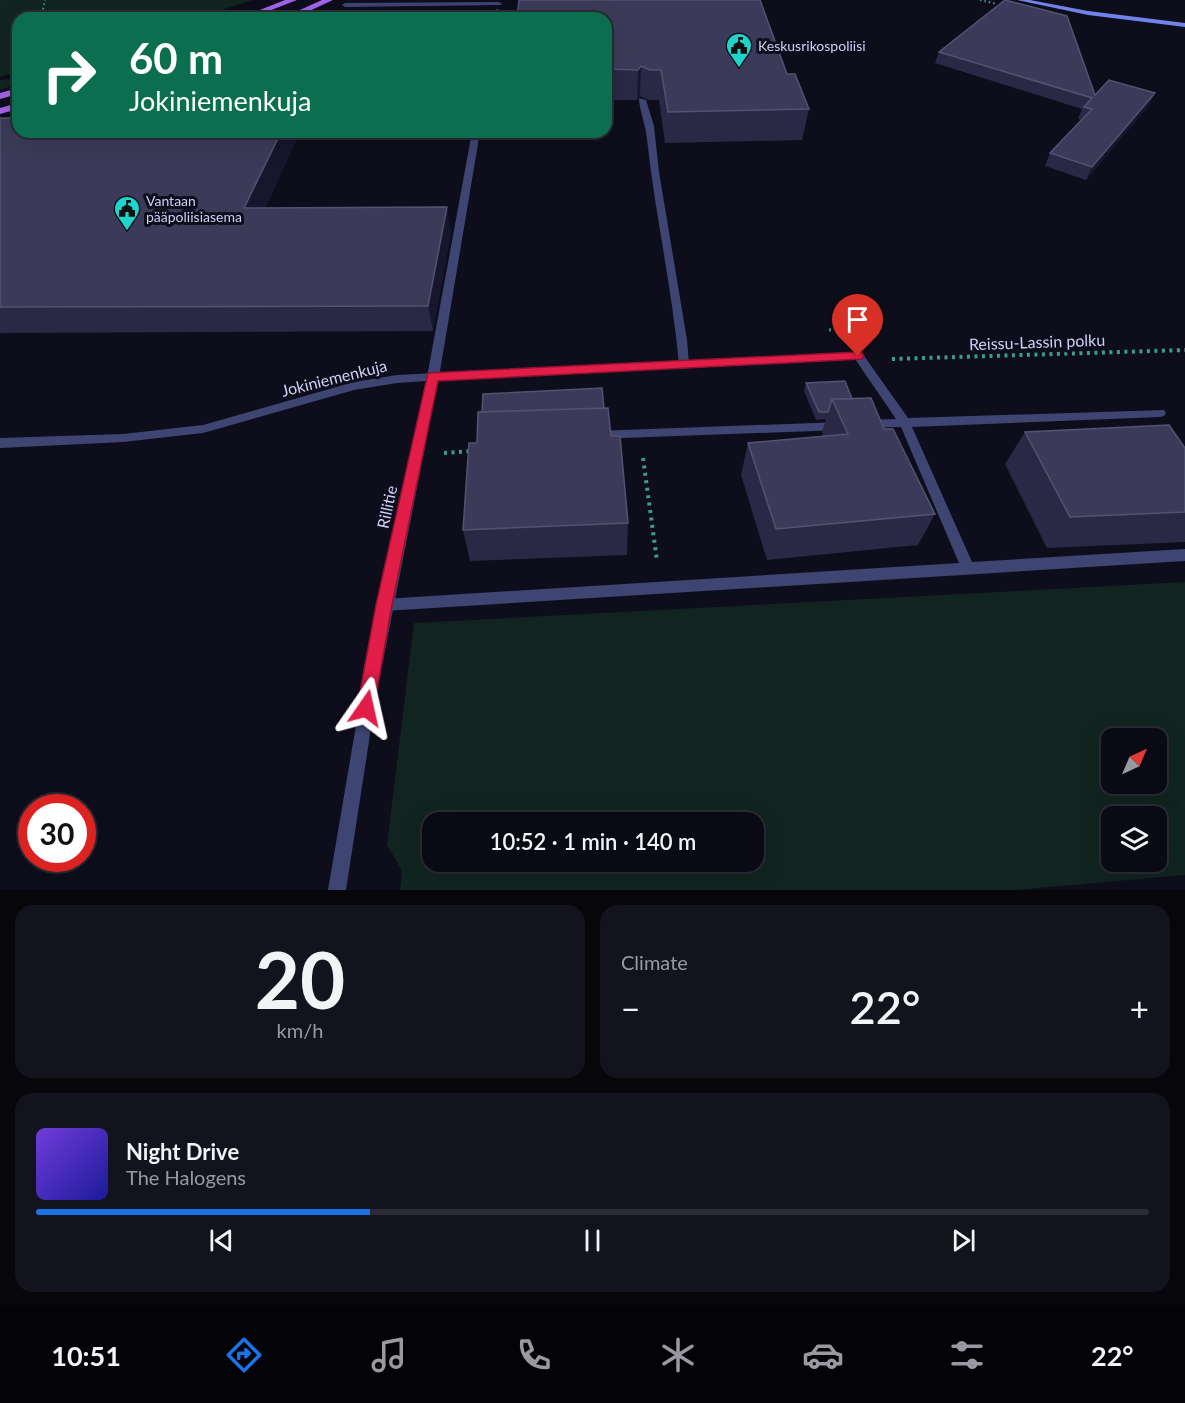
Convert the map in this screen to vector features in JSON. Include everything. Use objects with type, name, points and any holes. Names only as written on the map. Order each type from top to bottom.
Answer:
[{"type":"main road","points":[[260,12],[293,0]]},
{"type":"main road","points":[[300,12],[329,0]]},
{"type":"main road","points":[[1020,0],[1098,14],[1185,25]]},
{"type":"street","points":[[345,5],[499,5]]},
{"type":"street","points":[[642,100],[649,114],[651,150],[680,321],[684,364]]},
{"type":"street","name":"Rillitie","points":[[338,890],[354,769],[384,605],[433,376],[475,138]]},
{"type":"street","name":"Jokiniemenkuja","points":[[0,443],[123,438],[193,431],[354,386],[397,379],[858,356],[905,423]]},
{"type":"street","points":[[580,436],[1160,413]]},
{"type":"street","points":[[905,423],[968,568]]},
{"type":"street","points":[[384,605],[1185,555]]},
{"type":"path","name":"Reissu-Lassin polku","points":[[891,359],[1185,350]]},
{"type":"path","points":[[640,434],[661,588]]},
{"type":"path","points":[[416,456],[483,450]]},
{"type":"green space","points":[[0,0],[253,0],[215,12],[12,12],[12,73],[0,77]]},
{"type":"green space","points":[[12,77],[12,86],[0,90],[0,80]]},
{"type":"green space","points":[[1185,582],[1185,875],[1015,890],[400,890],[402,871],[387,845],[414,623]]},
{"type":"building","points":[[519,0],[760,0],[787,74],[795,74],[809,109],[668,112],[661,70],[650,70],[641,66],[638,70],[612,69],[612,12],[518,12]]},
{"type":"building","points":[[1005,0],[1067,16],[1095,95],[1109,80],[1155,93],[1092,167],[1050,153],[1092,109],[1084,107],[1092,98],[939,52]]},
{"type":"building","name":"Vantaan pääpoliisiasema","points":[[0,118],[12,118],[12,138],[278,138],[244,208],[447,207],[428,306],[0,307]]},
{"type":"building","points":[[845,381],[852,399],[832,399],[828,412],[819,412],[806,383]]},
{"type":"building","points":[[602,388],[604,408],[482,412],[483,394]]},
{"type":"building","points":[[871,398],[884,429],[893,429],[935,514],[776,529],[748,443],[848,434],[832,399]]},
{"type":"building","points":[[608,408],[611,436],[620,436],[628,523],[463,530],[469,443],[477,443],[478,412]]},
{"type":"building","points":[[1169,425],[1185,448],[1185,512],[1070,517],[1025,432]]},
{"type":"place","name":"Keskusrikospoliisi","points":[[739,69]]},
{"type":"place","name":"Vantaan pääpoliisiasema","points":[[127,232]]},
{"type":"route","points":[[366,708],[384,605],[433,376],[858,356]]}]
